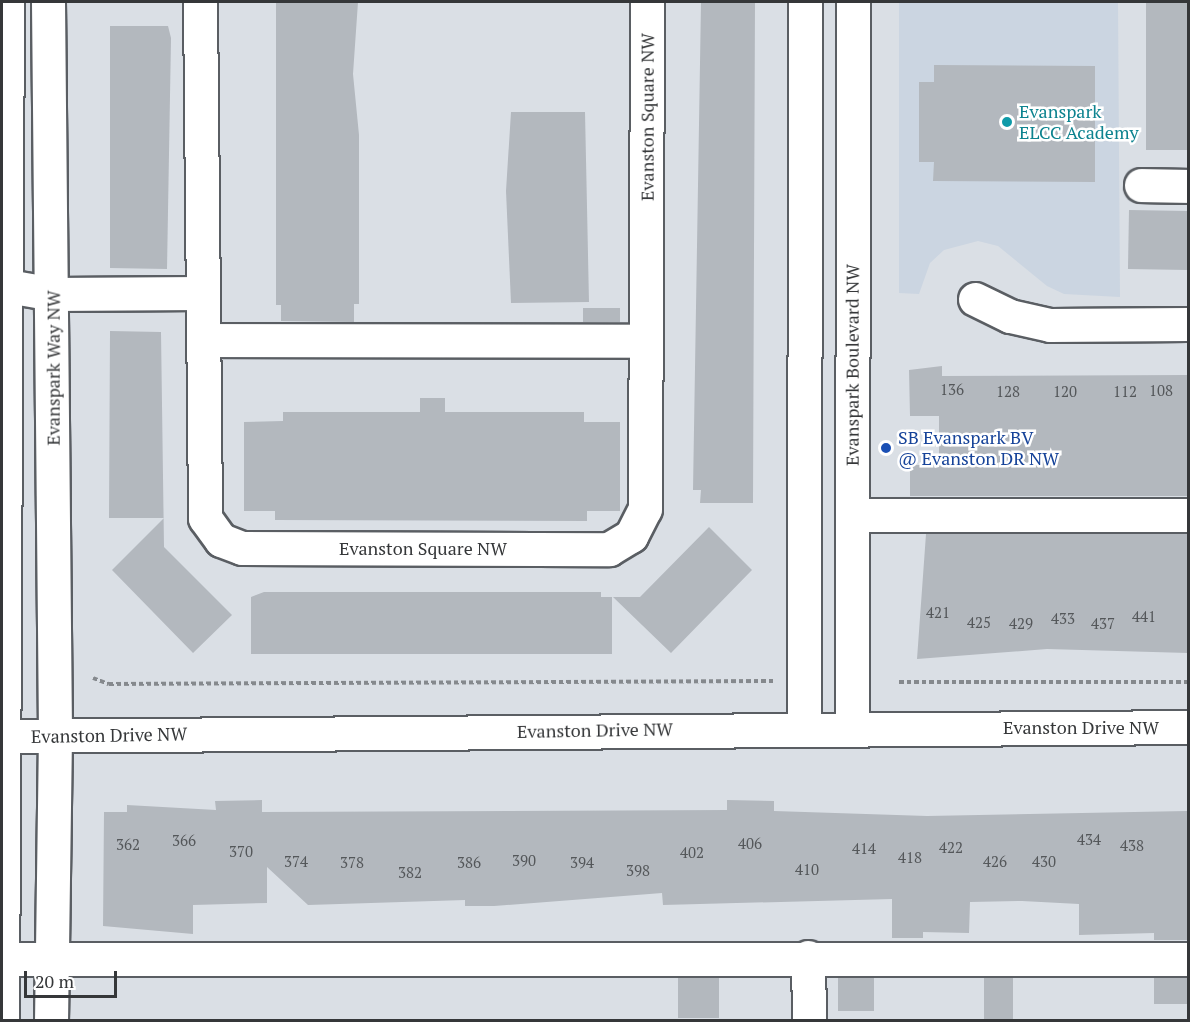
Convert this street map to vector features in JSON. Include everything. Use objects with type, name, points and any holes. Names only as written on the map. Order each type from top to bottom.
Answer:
[{"type":"street","points":[[2,1020],[3,285],[7,2]]},
{"type":"street","name":"Evanspark Way NW","points":[[48,2],[53,294],[55,735],[50,958],[51,1020]]},
{"type":"street","name":"Evanston Square NW","points":[[200,2],[201,293],[204,340],[205,518],[221,540],[242,548],[609,549],[631,536],[645,509],[647,2]]},
{"type":"street","points":[[804,728],[805,2]]},
{"type":"street","name":"Evanspark Boulevard NW","points":[[852,728],[853,2]]},
{"type":"street","points":[[1141,185],[1188,186]]},
{"type":"street","points":[[3,285],[53,294],[201,293]]},
{"type":"street","points":[[975,299],[1010,316],[1050,325],[1188,324]]},
{"type":"street","points":[[204,340],[646,341]]},
{"type":"street","points":[[852,515],[1188,515]]},
{"type":"street","name":"Evanston Drive NW","points":[[2,736],[804,728],[1188,727]]},
{"type":"street","points":[[2,959],[808,957],[1188,959]]},
{"type":"street","points":[[808,957],[809,1020]]},
{"type":"path","points":[[93,678],[109,684],[774,680]]},
{"type":"path","points":[[900,682],[1188,682]]},
{"type":"shaded area","points":[[899,2],[1118,2],[1120,297],[1064,294],[1047,286],[998,246],[978,241],[944,250],[930,263],[919,294],[899,293]]},
{"type":"building","points":[[276,2],[358,2],[353,74],[359,135],[359,304],[354,304],[354,322],[281,321],[281,305],[276,305]]},
{"type":"building","points":[[701,2],[755,2],[753,503],[700,503],[701,490],[693,490]]},
{"type":"building","points":[[1146,2],[1188,2],[1188,150],[1146,150]]},
{"type":"building","points":[[110,26],[168,26],[171,38],[167,269],[110,268]]},
{"type":"building","name":"Evanspark ELCC Academy","points":[[934,65],[1095,66],[1095,182],[933,181],[934,162],[919,162],[919,82],[934,82]]},
{"type":"building","points":[[511,112],[585,112],[589,302],[511,303],[506,191]]},
{"type":"building","points":[[1129,210],[1188,211],[1187,270],[1128,269]]},
{"type":"building","points":[[583,308],[620,308],[620,322],[583,322]]},
{"type":"building","points":[[110,331],[161,332],[164,518],[109,518]]},
{"type":"building","points":[[942,366],[942,376],[1188,375],[1188,496],[910,496],[910,465],[939,465],[939,416],[910,416],[909,370]]},
{"type":"building","points":[[420,398],[445,398],[445,412],[584,412],[584,422],[620,422],[620,511],[587,511],[587,521],[275,520],[275,511],[244,511],[244,422],[283,421],[283,412],[420,412]]},
{"type":"building","points":[[164,518],[164,547],[232,615],[193,653],[112,570]]},
{"type":"building","points":[[709,527],[752,570],[671,653],[613,597],[640,597]]},
{"type":"building","points":[[926,534],[1188,534],[1188,653],[1047,649],[917,659]]},
{"type":"building","points":[[264,592],[601,592],[601,597],[612,597],[612,654],[251,654],[251,597]]},
{"type":"building","points":[[262,800],[262,812],[727,810],[727,800],[774,801],[774,811],[927,816],[1187,811],[1187,940],[1154,940],[1154,933],[1079,935],[1079,904],[1022,901],[970,902],[969,933],[923,932],[923,938],[892,938],[892,899],[663,905],[662,893],[494,906],[465,906],[465,900],[308,905],[267,867],[267,903],[193,905],[193,934],[103,926],[104,812],[127,812],[127,805],[216,810],[215,801]]},
{"type":"building","points":[[678,978],[719,978],[719,1018],[678,1018]]},
{"type":"building","points":[[838,978],[874,978],[874,1011],[838,1011]]},
{"type":"building","points":[[984,978],[1013,978],[1013,1020],[984,1020]]},
{"type":"building","points":[[1154,978],[1187,978],[1187,1004],[1154,1004]]},
{"type":"place","name":"Evanspark ELCC Academy","points":[[1007,122]]},
{"type":"place","name":"SB Evanspark BV @ Evanston DR NW","points":[[886,448]]}]
